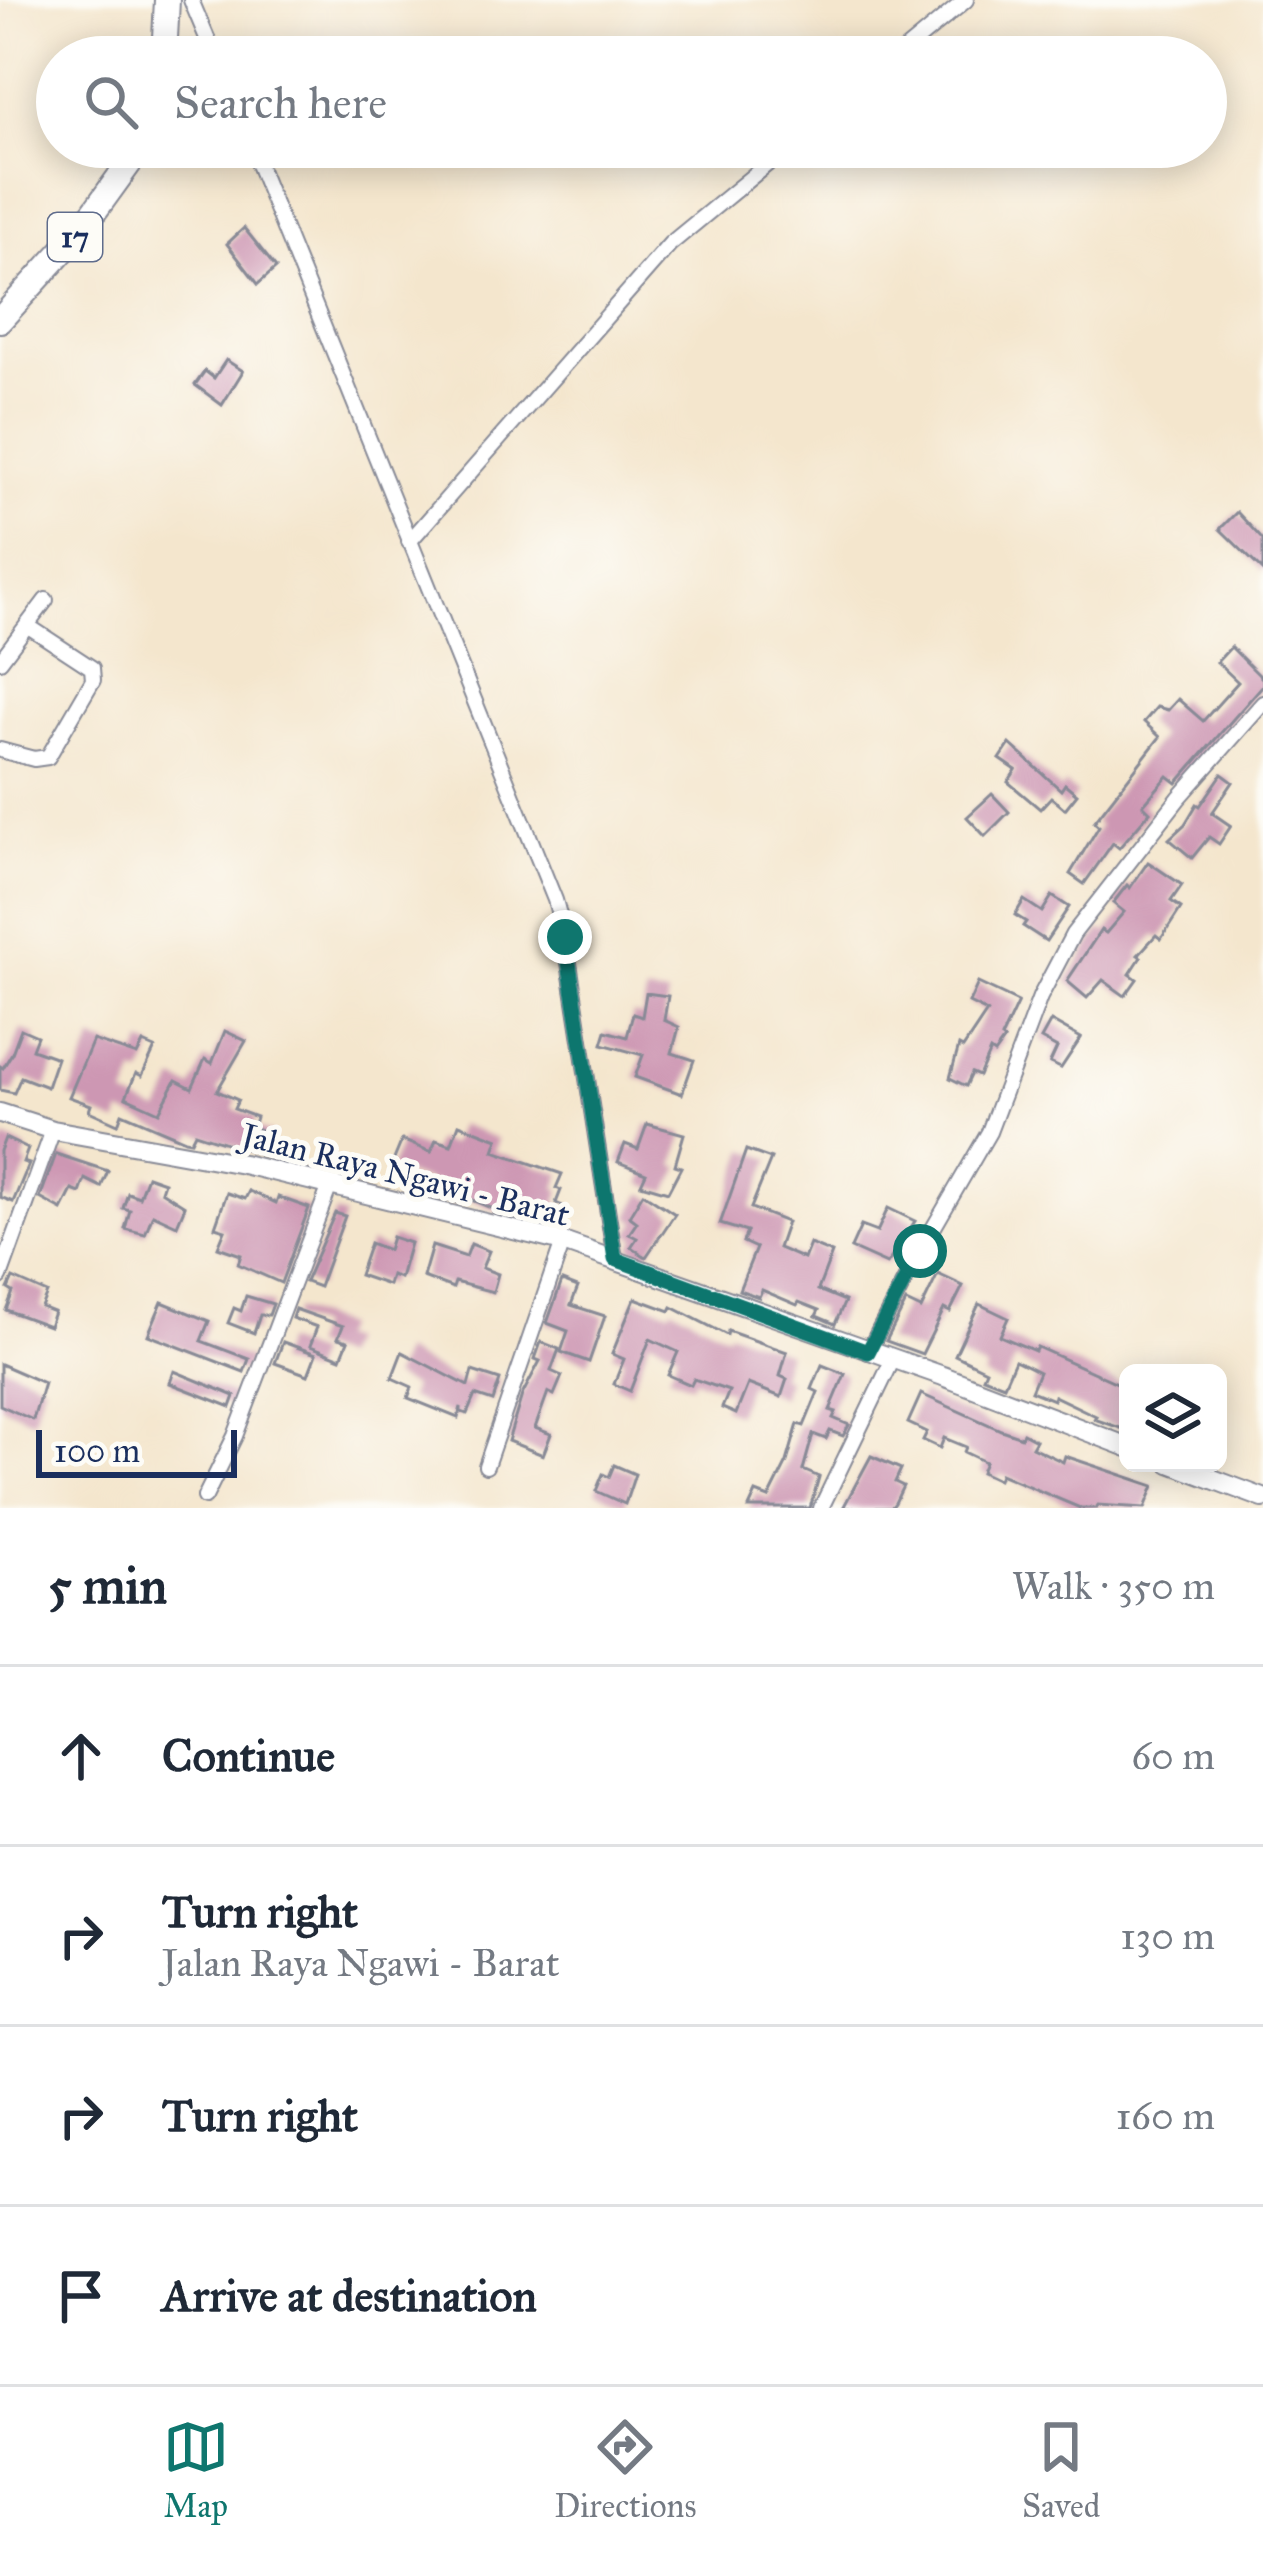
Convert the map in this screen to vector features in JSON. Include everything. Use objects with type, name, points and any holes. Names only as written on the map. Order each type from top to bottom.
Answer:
[{"type":"highway","points":[[165,36],[167,0]]},
{"type":"highway","name":"17","points":[[0,320],[78,234],[126,168]]},
{"type":"main road","name":"Jalan Raya Ngawi - Barat","points":[[0,1113],[52,1130],[243,1164],[563,1242],[1119,1444]]},
{"type":"main road","points":[[1194,1472],[1263,1498]]},
{"type":"street","points":[[191,0],[206,36]]},
{"type":"street","points":[[922,36],[966,0]]},
{"type":"street","points":[[259,168],[561,919],[615,1259]]},
{"type":"street","points":[[409,542],[670,244],[762,168]]},
{"type":"street","points":[[0,661],[46,600]]},
{"type":"street","points":[[0,750],[34,760],[48,757],[93,680],[92,668],[28,626]]},
{"type":"street","points":[[868,1352],[988,1132],[1053,967],[1101,893],[1263,703]]},
{"type":"street","points":[[0,1277],[52,1130]]},
{"type":"street","points":[[206,1497],[244,1415],[329,1188]]},
{"type":"street","points":[[486,1466],[563,1242]]},
{"type":"street","points":[[821,1508],[893,1359]]},
{"type":"building","points":[[244,228],[276,268],[258,284],[227,244]]},
{"type":"building","points":[[226,360],[243,371],[222,405],[195,385],[205,371],[214,378]]},
{"type":"building","points":[[1237,512],[1263,540],[1263,571],[1220,529]]},
{"type":"building","points":[[1231,647],[1263,679],[1263,685],[1177,783],[1168,776],[1143,805],[1150,812],[1119,848],[1113,843],[1084,884],[1070,874],[1099,826],[1094,822],[1160,737],[1144,722],[1157,707],[1168,710],[1178,699],[1203,721],[1238,682],[1217,662]]},
{"type":"building","points":[[1010,744],[1061,790],[1065,784],[1077,794],[1065,809],[1051,797],[1040,809],[1008,782],[1016,770],[1000,759]]},
{"type":"building","points":[[1222,774],[1233,782],[1212,813],[1231,826],[1219,844],[1209,837],[1192,858],[1169,839]]},
{"type":"building","points":[[992,794],[1009,812],[985,836],[967,817]]},
{"type":"building","points":[[1148,862],[1182,885],[1171,901],[1181,908],[1161,939],[1156,935],[1138,955],[1130,974],[1137,979],[1125,996],[1103,980],[1087,998],[1067,981],[1101,930],[1106,933],[1124,912],[1113,903]]},
{"type":"building","points":[[1052,896],[1069,907],[1046,941],[1015,915],[1024,900],[1042,912]]},
{"type":"building","points":[[978,983],[1018,1002],[1004,1040],[994,1054],[990,1051],[979,1076],[972,1073],[966,1086],[950,1078],[959,1046],[963,1048],[987,1012],[969,1003]]},
{"type":"building","points":[[646,993],[668,996],[664,1020],[679,1027],[672,1053],[694,1060],[682,1094],[635,1077],[643,1055],[602,1044],[606,1031],[627,1037],[633,1014],[642,1017]]},
{"type":"building","points":[[1051,1021],[1081,1038],[1061,1068],[1050,1063],[1057,1048],[1041,1039]]},
{"type":"building","points":[[21,1029],[37,1036],[32,1049],[57,1058],[47,1087],[21,1077],[14,1093],[0,1090],[0,1066],[12,1053]]},
{"type":"building","points":[[225,1031],[246,1041],[217,1091],[238,1100],[234,1109],[256,1117],[253,1127],[274,1135],[266,1156],[195,1133],[191,1141],[185,1140],[122,1113],[118,1124],[89,1111],[91,1105],[69,1097],[93,1040],[137,1055],[143,1043],[155,1048],[142,1076],[136,1073],[126,1097],[159,1112],[176,1080],[192,1088],[205,1059],[212,1063]]},
{"type":"building","points":[[459,1124],[498,1139],[494,1151],[562,1174],[556,1203],[567,1208],[562,1219],[513,1199],[508,1215],[462,1196],[460,1203],[440,1198],[444,1189],[440,1185],[390,1169],[402,1140],[431,1152],[436,1140],[451,1145]]},
{"type":"building","points":[[647,1124],[684,1134],[675,1165],[681,1167],[668,1192],[641,1184],[646,1173],[618,1162],[625,1144],[638,1149]]},
{"type":"building","points":[[5,1138],[28,1149],[23,1162],[29,1164],[13,1202],[0,1197],[0,1151]]},
{"type":"building","points":[[746,1150],[771,1159],[751,1208],[787,1222],[778,1248],[804,1259],[810,1244],[832,1253],[818,1290],[845,1301],[835,1324],[816,1316],[819,1310],[799,1302],[762,1290],[759,1297],[739,1290],[756,1248],[743,1242],[747,1232],[720,1224]]},
{"type":"building","points":[[56,1154],[108,1171],[101,1187],[85,1179],[80,1193],[72,1190],[62,1210],[40,1198]]},
{"type":"building","points":[[147,1176],[164,1182],[161,1191],[185,1206],[177,1225],[153,1214],[145,1234],[125,1229],[130,1210],[123,1208],[128,1193],[139,1197]]},
{"type":"building","points":[[249,1191],[276,1203],[278,1197],[309,1208],[281,1283],[238,1264],[241,1255],[218,1247],[225,1230],[215,1227],[227,1193],[245,1199]]},
{"type":"building","points":[[643,1193],[675,1214],[646,1257],[631,1247],[637,1238],[629,1234],[637,1222],[629,1216]]},
{"type":"building","points":[[888,1208],[915,1221],[887,1264],[851,1248],[861,1226],[877,1232]]},
{"type":"building","points":[[335,1213],[345,1216],[319,1287],[305,1282]]},
{"type":"building","points":[[392,1237],[410,1243],[400,1278],[391,1275],[388,1285],[359,1275],[370,1243],[388,1250]]},
{"type":"building","points":[[471,1244],[489,1251],[482,1268],[498,1274],[493,1292],[455,1282],[453,1288],[423,1277],[432,1246],[466,1257]]},
{"type":"building","points":[[938,1274],[963,1286],[950,1312],[944,1309],[922,1354],[886,1341],[906,1302],[921,1309]]},
{"type":"building","points":[[13,1278],[47,1293],[41,1307],[54,1312],[49,1326],[6,1310]]},
{"type":"building","points":[[562,1281],[578,1287],[571,1305],[605,1316],[589,1362],[561,1352],[568,1331],[547,1323]]},
{"type":"building","points":[[246,1296],[273,1304],[269,1315],[260,1315],[254,1333],[228,1323],[234,1308],[241,1311]]},
{"type":"building","points":[[635,1298],[670,1311],[672,1307],[727,1335],[728,1331],[787,1352],[780,1376],[787,1379],[781,1397],[748,1384],[736,1414],[722,1408],[729,1391],[694,1379],[691,1385],[668,1375],[678,1352],[650,1339],[630,1391],[614,1384],[624,1359],[612,1354]]},
{"type":"building","points":[[162,1302],[209,1321],[201,1341],[249,1359],[244,1372],[148,1335]]},
{"type":"building","points":[[979,1304],[1008,1318],[1000,1336],[1035,1351],[1037,1347],[1119,1384],[1119,1428],[1054,1396],[1053,1400],[1031,1391],[1039,1372],[1015,1360],[1004,1385],[983,1377],[986,1370],[955,1355]]},
{"type":"building","points":[[295,1309],[343,1326],[338,1338],[348,1341],[341,1358],[310,1346],[317,1327],[292,1318]]},
{"type":"building","points":[[283,1342],[316,1354],[308,1375],[275,1363]]},
{"type":"building","points":[[541,1342],[559,1349],[551,1371],[562,1376],[554,1395],[548,1392],[535,1428],[551,1434],[543,1455],[508,1441],[522,1395],[540,1361],[535,1359]]},
{"type":"building","points":[[402,1352],[468,1386],[472,1371],[500,1380],[493,1401],[475,1395],[467,1414],[461,1407],[458,1418],[408,1398],[412,1387],[392,1378]]},
{"type":"building","points":[[0,1364],[44,1383],[33,1420],[0,1405]]},
{"type":"building","points":[[822,1365],[845,1374],[830,1410],[836,1412],[833,1418],[849,1425],[843,1436],[830,1431],[826,1439],[813,1434],[803,1470],[819,1477],[810,1508],[749,1508],[756,1493],[769,1498],[787,1462],[798,1424],[804,1426],[818,1392],[812,1389]]},
{"type":"building","points":[[174,1371],[235,1396],[231,1407],[170,1383]]},
{"type":"building","points":[[921,1394],[1001,1430],[1021,1437],[1023,1433],[1036,1440],[1032,1447],[1063,1462],[1065,1456],[1154,1486],[1145,1508],[1080,1508],[1000,1474],[998,1480],[981,1472],[985,1462],[964,1452],[966,1447],[944,1438],[940,1448],[923,1440],[927,1432],[908,1423]]},
{"type":"building","points":[[871,1456],[901,1469],[895,1482],[903,1486],[895,1503],[891,1508],[843,1508]]},
{"type":"building","points":[[614,1465],[635,1474],[625,1504],[596,1491],[603,1474],[609,1477]]},
{"type":"route","points":[[565,937],[615,1259],[868,1352],[920,1251]]}]
